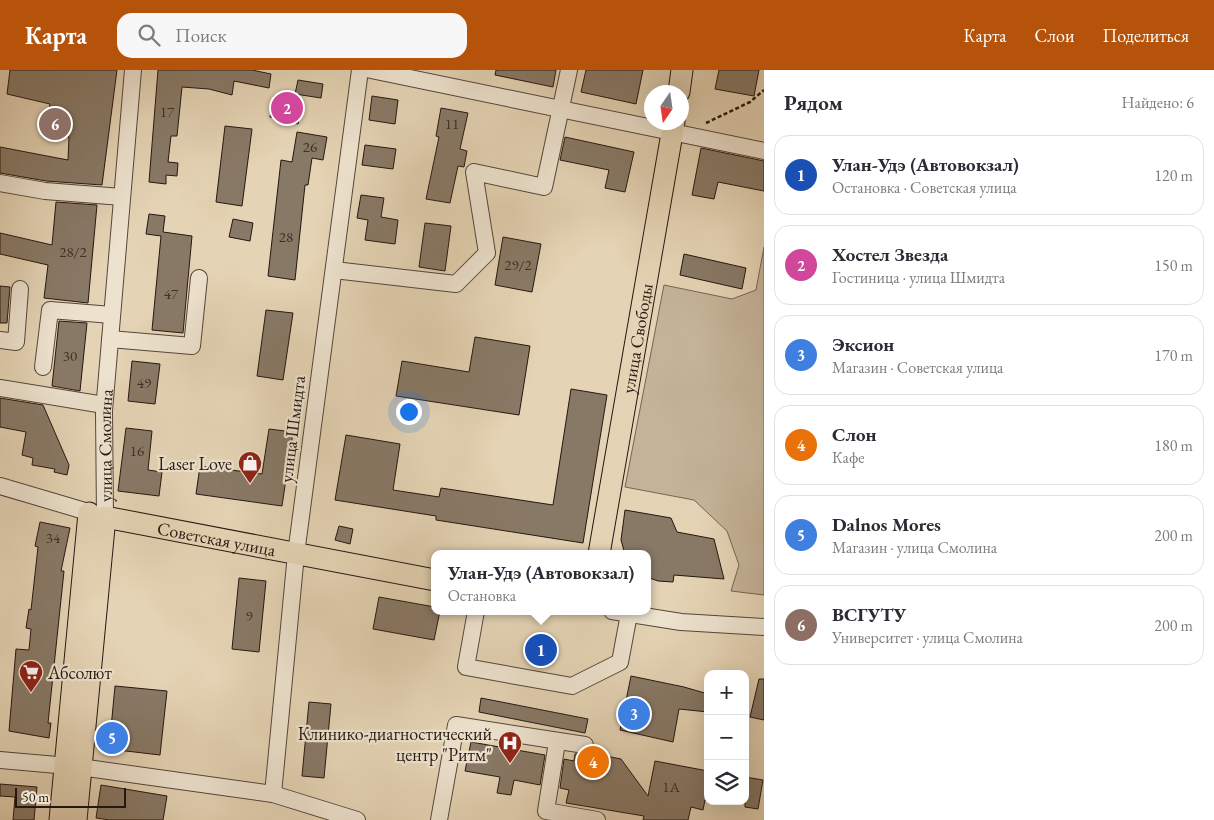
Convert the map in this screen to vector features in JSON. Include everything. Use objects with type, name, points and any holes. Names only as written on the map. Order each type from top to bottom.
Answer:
[{"type":"main road","points":[[680,85],[682,70]]},
{"type":"main road","name":"улица Свободы","points":[[600,550],[676,130]]},
{"type":"main road","name":"Советская улица","points":[[97,515],[431,579]]},
{"type":"main road","name":"улица Смолина","points":[[76,820],[73,767],[97,515]]},
{"type":"main road","points":[[60,820],[73,767]]},
{"type":"street","name":"улица Смолина","points":[[97,515],[104,406],[133,70]]},
{"type":"street","name":"улица Шмидта","points":[[273,794],[296,554],[360,70]]},
{"type":"street","points":[[370,70],[561,110],[644,124]]},
{"type":"street","points":[[334,270],[456,284],[487,253],[474,172],[544,187],[569,70]]},
{"type":"street","points":[[676,130],[764,151]]},
{"type":"street","points":[[0,183],[45,192],[122,197]]},
{"type":"street","points":[[110,339],[192,346],[199,278]]},
{"type":"street","points":[[0,340],[16,342],[20,289]]},
{"type":"street","points":[[43,366],[50,310],[112,316]]},
{"type":"street","points":[[0,388],[104,406]]},
{"type":"street","name":"Советская улица","points":[[0,486],[97,515]]},
{"type":"street","points":[[475,615],[466,667],[572,686],[620,662],[629,615]]},
{"type":"street","points":[[636,615],[681,622],[764,627]]},
{"type":"street","points":[[439,820],[456,725],[585,745]]},
{"type":"street","points":[[557,742],[546,811],[597,820]]},
{"type":"street","points":[[0,760],[73,767],[273,794],[358,820]]},
{"type":"path","points":[[689,125],[750,102],[764,90]]},
{"type":"shaded area","points":[[764,247],[764,595],[731,591],[739,565],[727,531],[694,500],[625,487],[664,285],[732,299],[756,290]]},
{"type":"building","points":[[10,70],[117,70],[102,185],[46,181],[0,173],[0,147],[68,160],[69,137],[45,132],[50,104],[7,94]]},
{"type":"building","points":[[158,70],[252,70],[271,74],[269,88],[234,81],[232,95],[209,89],[182,87],[177,136],[171,136],[168,162],[178,163],[177,176],[166,175],[166,184],[149,182]]},
{"type":"building","points":[[496,70],[556,70],[553,87],[495,75]]},
{"type":"building","points":[[586,70],[643,70],[636,104],[581,92]]},
{"type":"building","points":[[719,70],[759,70],[754,96],[715,89]]},
{"type":"building","points":[[298,80],[323,84],[321,98],[295,94]]},
{"type":"building","points":[[274,96],[303,103],[298,124],[270,117]]},
{"type":"building","points":[[372,96],[398,100],[395,124],[369,120]]},
{"type":"building","points":[[441,108],[468,113],[460,149],[467,151],[464,167],[458,166],[450,203],[426,199],[439,137],[436,136]]},
{"type":"building","points":[[225,126],[252,129],[242,206],[216,202]]},
{"type":"building","points":[[297,132],[327,137],[323,160],[312,158],[308,185],[305,185],[295,280],[268,276],[281,160],[292,162]]},
{"type":"building","points":[[565,137],[634,152],[625,192],[605,188],[609,170],[560,160]]},
{"type":"building","points":[[365,145],[396,149],[393,169],[362,165]]},
{"type":"building","points":[[701,148],[764,161],[764,191],[718,182],[714,199],[692,195]]},
{"type":"building","points":[[361,195],[384,198],[381,217],[398,220],[395,244],[365,240],[368,220],[357,218]]},
{"type":"building","points":[[56,202],[97,205],[88,303],[44,298],[48,265],[0,254],[0,233],[52,245]]},
{"type":"building","points":[[149,214],[165,216],[163,232],[192,236],[183,333],[152,330],[161,236],[146,234]]},
{"type":"building","points":[[233,219],[253,223],[250,241],[229,237]]},
{"type":"building","points":[[425,223],[451,226],[445,271],[419,267]]},
{"type":"building","points":[[503,237],[541,244],[532,292],[495,285]]},
{"type":"building","points":[[684,254],[746,268],[742,289],[680,275]]},
{"type":"building","points":[[0,286],[10,287],[7,323],[0,323]]},
{"type":"building","points":[[266,310],[293,313],[283,380],[257,376]]},
{"type":"building","points":[[59,321],[87,323],[80,391],[52,386]]},
{"type":"building","points":[[475,337],[530,346],[519,415],[396,396],[402,361],[469,372]]},
{"type":"building","points":[[132,361],[160,364],[155,404],[128,401]]},
{"type":"building","points":[[571,389],[607,395],[583,543],[436,520],[436,516],[335,500],[346,435],[400,444],[393,490],[439,497],[441,488],[553,505]]},
{"type":"building","points":[[0,398],[43,405],[69,465],[67,475],[54,472],[55,469],[32,465],[33,458],[22,455],[26,432],[0,427]]},
{"type":"building","points":[[126,428],[152,431],[148,470],[162,472],[159,496],[118,491]]},
{"type":"building","points":[[269,429],[293,432],[282,506],[196,494],[200,466],[262,474]]},
{"type":"building","points":[[625,510],[671,518],[677,532],[714,539],[724,579],[674,575],[673,582],[651,578],[651,550],[624,550],[621,540]]},
{"type":"building","points":[[40,522],[70,528],[61,571],[64,571],[48,723],[51,723],[49,738],[9,731],[16,649],[29,650],[31,629],[26,628],[29,609],[31,610],[38,547],[35,546]]},
{"type":"building","points":[[339,526],[353,529],[350,544],[335,540]]},
{"type":"building","points":[[239,578],[266,581],[259,652],[232,649]]},
{"type":"building","points":[[379,597],[431,606],[431,615],[439,615],[434,640],[373,629]]},
{"type":"building","points":[[631,676],[704,693],[704,712],[679,709],[673,742],[620,730]]},
{"type":"building","points":[[759,679],[764,679],[764,720],[750,717]]},
{"type":"building","points":[[115,686],[167,691],[160,755],[109,749]]},
{"type":"building","points":[[481,698],[588,719],[585,733],[479,712]]},
{"type":"building","points":[[309,702],[331,704],[324,778],[302,776]]},
{"type":"building","name":"Клинико-диагностический центр \"Ритм\"","points":[[471,742],[545,755],[540,785],[514,780],[511,795],[497,793],[500,777],[465,771]]},
{"type":"building","points":[[590,753],[621,759],[648,796],[655,761],[704,770],[703,810],[691,807],[688,820],[643,820],[644,816],[566,803],[569,790],[560,788],[564,759],[574,761],[575,754]]},
{"type":"building","points":[[749,778],[763,780],[758,809],[745,807],[745,805],[749,805]]},
{"type":"building","points":[[0,784],[37,787],[34,820],[13,820],[15,797],[0,796]]},
{"type":"building","points":[[101,785],[167,796],[163,820],[110,820],[96,818]]},
{"type":"place","name":"Хостел Звезда","points":[[287,108]]},
{"type":"place","name":"ВСГУТУ","points":[[55,124]]},
{"type":"place","name":"Laser Love","points":[[250,484]]},
{"type":"place","name":"Улан-Удэ (Автовокзал)","points":[[541,650]]},
{"type":"place","name":"Абсолют","points":[[31,693]]},
{"type":"place","name":"Эксион","points":[[634,714]]},
{"type":"place","name":"Dalnos Mores","points":[[112,738]]},
{"type":"place","name":"Слон","points":[[593,762]]},
{"type":"place","name":"Клинико-диагностический центр \"Ритм\"","points":[[510,764]]}]
